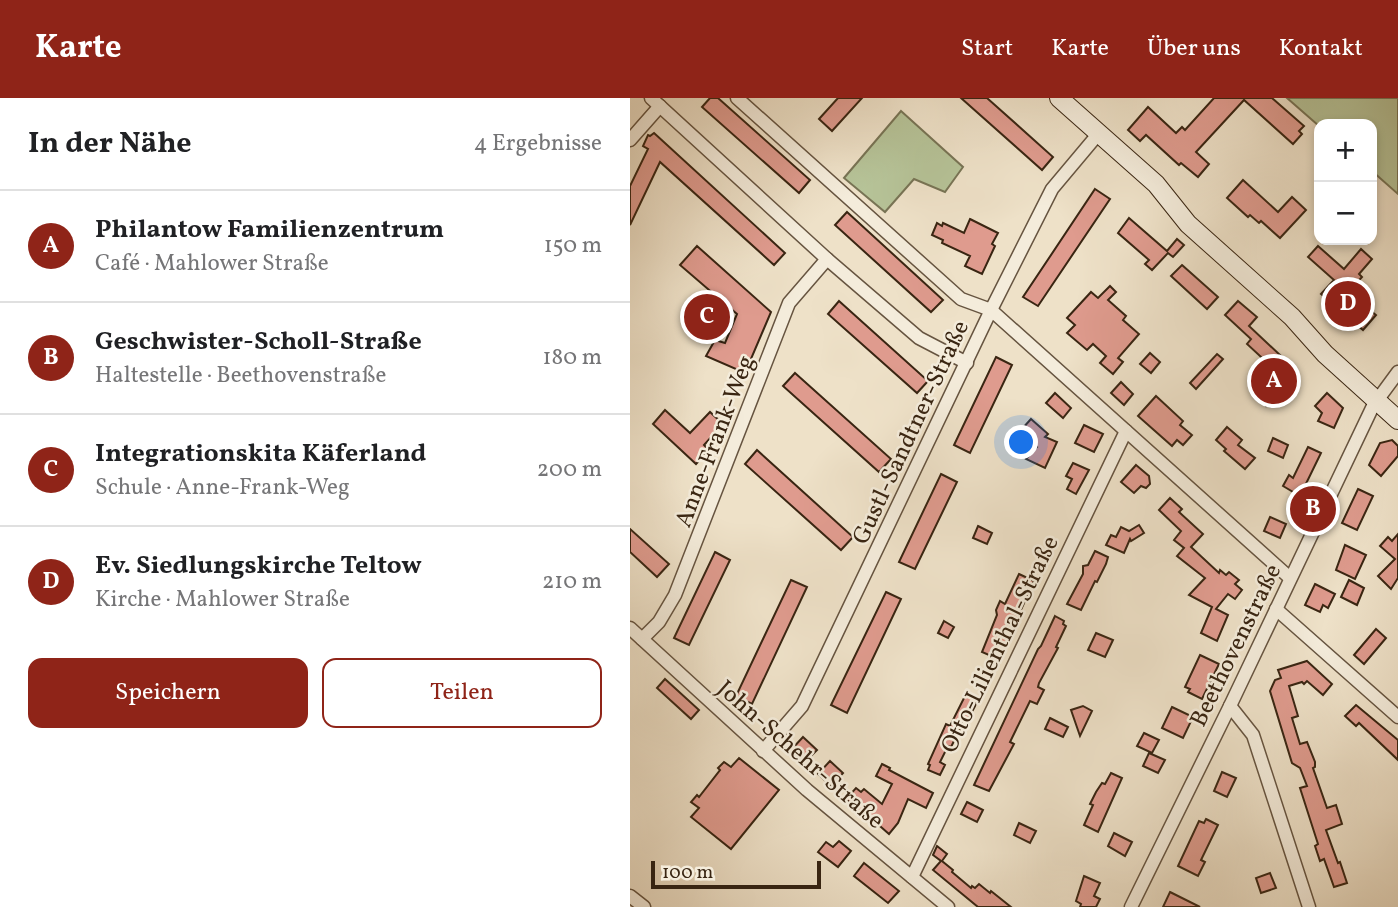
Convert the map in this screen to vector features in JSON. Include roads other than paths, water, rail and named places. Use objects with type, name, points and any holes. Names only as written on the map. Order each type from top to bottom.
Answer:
[{"type":"main road","points":[[1044,98],[1156,184],[1188,224],[1292,317],[1333,345],[1398,420]]},
{"type":"main road","points":[[1059,98],[1096,137]]},
{"type":"main road","points":[[1379,395],[1398,404]]},
{"type":"street","points":[[737,98],[961,299],[991,310],[1290,578]]},
{"type":"street","points":[[630,140],[655,102],[827,259],[919,338],[967,363]]},
{"type":"street","name":"Gustl-Sandtner-Straße","points":[[763,751],[802,706],[991,310],[1052,189],[1096,137]]},
{"type":"street","name":"Anne-Frank-Weg","points":[[642,639],[659,622],[675,595],[789,303],[827,259]]},
{"type":"street","name":"Beethovenstraße","points":[[1131,907],[1379,395],[1398,372]]},
{"type":"street","name":"Otto-Lilienthal-Straße","points":[[912,877],[1126,431]]},
{"type":"street","points":[[1276,609],[1398,717]]},
{"type":"street","name":"John-Schehr-Straße","points":[[630,628],[807,790],[948,907]]},
{"type":"street","points":[[1230,706],[1253,735],[1309,907]]},
{"type":"street","points":[[630,896],[644,907]]},
{"type":"place","name":"Ev. Siedlungskirche Teltow","points":[[1348,304]]},
{"type":"place","name":"Integrationskita Käferland","points":[[707,317]]},
{"type":"place","name":"Philantow Familienzentrum","points":[[1274,381]]},
{"type":"place","name":"Geschwister-Scholl-Straße","points":[[1313,509]]}]
